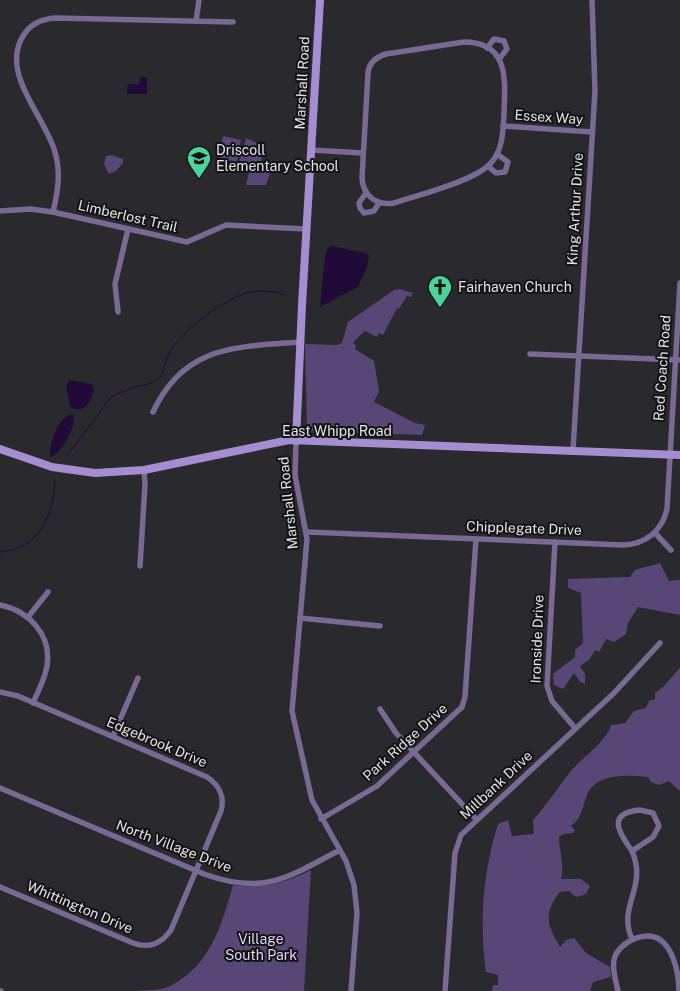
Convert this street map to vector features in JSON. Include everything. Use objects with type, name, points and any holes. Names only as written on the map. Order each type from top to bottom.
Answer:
[{"type":"main road","name":"Marshall Road","points":[[296,441],[306,229],[320,0]]},
{"type":"main road","name":"East Whipp Road","points":[[0,449],[38,464],[67,470],[109,473],[144,470],[296,441],[680,455]]},
{"type":"street","points":[[196,21],[199,0]]},
{"type":"street","name":"King Arthur Drive","points":[[573,450],[595,82],[591,30],[592,0]]},
{"type":"street","points":[[53,212],[59,183],[55,153],[48,133],[25,91],[16,63],[18,46],[24,34],[37,22],[55,18],[233,22]]},
{"type":"street","points":[[487,48],[494,39],[504,41],[507,49],[499,59]]},
{"type":"street","points":[[464,42],[487,48],[499,59],[506,78],[503,126],[497,154],[488,166],[472,176],[394,203],[379,202],[366,193],[362,183],[368,73],[370,64],[376,57],[464,42]]},
{"type":"street","name":"Essex Way","points":[[503,126],[592,132]]},
{"type":"street","points":[[311,150],[363,153]]},
{"type":"street","points":[[488,166],[499,174],[507,169],[506,160],[497,154]]},
{"type":"street","points":[[366,193],[359,203],[364,213],[374,212],[379,202]]},
{"type":"street","name":"Limberlost Trail","points":[[0,212],[30,209],[53,212],[187,242],[230,224],[306,229]]},
{"type":"street","points":[[118,312],[115,284],[128,229]]},
{"type":"street","name":"Red Coach Road","points":[[669,454],[678,360],[680,283]]},
{"type":"street","points":[[153,412],[175,378],[189,365],[208,355],[233,348],[300,342]]},
{"type":"street","points":[[530,354],[678,360]]},
{"type":"street","name":"Marshall Road","points":[[296,441],[294,475],[307,532],[292,712],[309,790],[351,874],[356,898],[351,991]]},
{"type":"street","points":[[669,454],[667,509],[662,524],[655,533],[671,550]]},
{"type":"street","points":[[140,566],[145,485],[144,470]]},
{"type":"street","name":"Chipplegate Drive","points":[[307,532],[630,545],[645,540],[655,533]]},
{"type":"street","name":"Park Ridge Drive","points":[[322,819],[369,792],[455,715],[464,702],[476,539]]},
{"type":"street","name":"Ironside Drive","points":[[555,542],[547,686],[552,701],[575,728]]},
{"type":"street","points":[[28,617],[48,592]]},
{"type":"street","points":[[0,605],[15,609],[28,617],[40,631],[47,653],[45,673],[33,703]]},
{"type":"street","points":[[300,618],[380,626]]},
{"type":"street","name":"Millbank Drive","points":[[445,991],[455,852],[461,835],[476,819],[614,693],[660,643]]},
{"type":"street","points":[[113,736],[138,678]]},
{"type":"street","name":"Edgebrook Drive","points":[[0,692],[33,703],[207,777],[220,789],[223,801],[221,811],[196,871]]},
{"type":"street","points":[[380,709],[396,733],[476,819]]},
{"type":"street","name":"North Village Drive","points":[[0,788],[196,871],[231,882],[272,882],[304,871],[340,850]]},
{"type":"street","points":[[632,851],[653,837],[658,830],[658,820],[649,811],[627,812],[619,821],[618,829],[632,851],[638,874],[636,888],[627,916],[627,925],[632,939]]},
{"type":"street","name":"Whittington Drive","points":[[0,887],[133,943],[148,946],[159,942],[167,936],[196,871]]},
{"type":"street","points":[[618,991],[614,959],[620,948],[632,939],[655,938],[666,945],[678,973],[679,991]]},
{"type":"green space","points":[[223,136],[241,140],[237,162],[219,158]]},
{"type":"green space","points":[[246,138],[264,146],[261,163],[272,167],[266,185],[246,185],[250,168],[238,165]]},
{"type":"green space","points":[[111,155],[123,159],[123,163],[116,171],[109,174],[104,164],[106,156]]},
{"type":"green space","points":[[399,289],[413,293],[411,297],[407,296],[399,309],[397,308],[383,335],[379,333],[377,337],[365,331],[353,342],[356,346],[355,349],[374,361],[379,391],[374,402],[415,423],[425,425],[422,435],[307,431],[305,344],[337,345],[342,343],[348,322],[394,290]]},
{"type":"green space","points":[[660,563],[669,581],[680,580],[680,615],[638,607],[628,623],[626,634],[614,642],[606,639],[599,652],[595,650],[589,660],[580,666],[585,674],[585,684],[580,682],[574,673],[563,689],[554,685],[553,674],[575,657],[575,650],[583,643],[581,593],[568,588],[568,579],[630,577],[635,570]]},
{"type":"green space","points":[[680,668],[680,791],[669,781],[659,785],[651,782],[648,777],[622,776],[605,779],[591,788],[580,815],[571,826],[575,830],[573,833],[563,834],[559,837],[562,863],[561,879],[581,879],[590,886],[586,894],[576,897],[569,891],[560,892],[549,913],[552,932],[560,947],[566,940],[574,938],[586,953],[610,967],[611,977],[593,982],[590,991],[492,991],[493,985],[498,985],[498,975],[486,972],[483,916],[489,860],[498,824],[508,820],[512,836],[534,834],[533,820],[571,771],[605,737],[611,725],[625,723],[634,711],[646,708],[649,701],[655,699],[655,693]]},
{"type":"green space","name":"Village South Park","points":[[311,870],[304,991],[136,991],[166,988],[184,978],[195,967],[205,956],[219,929],[233,885],[273,884],[283,882]]},
{"type":"shaded area","points":[[140,77],[147,77],[147,94],[127,94],[128,84],[139,85]]},
{"type":"shaded area","points":[[332,246],[369,255],[367,267],[358,287],[320,307],[325,256],[328,248]]},
{"type":"shaded area","points":[[70,380],[91,384],[94,389],[92,398],[86,406],[79,410],[70,406],[66,385]]},
{"type":"shaded area","points":[[73,414],[73,425],[68,438],[59,451],[50,457],[51,445],[59,425],[68,416]]},
{"type":"waterway","points":[[66,457],[112,396],[152,383],[160,378],[168,356],[175,344],[205,316],[229,301],[251,292],[268,291],[285,295]]},
{"type":"waterway","points":[[0,552],[20,547],[36,536],[51,509],[55,479]]},
{"type":"place","name":"Driscoll Elementary School","points":[[199,179]]},
{"type":"place","name":"Fairhaven Church","points":[[440,308]]}]
